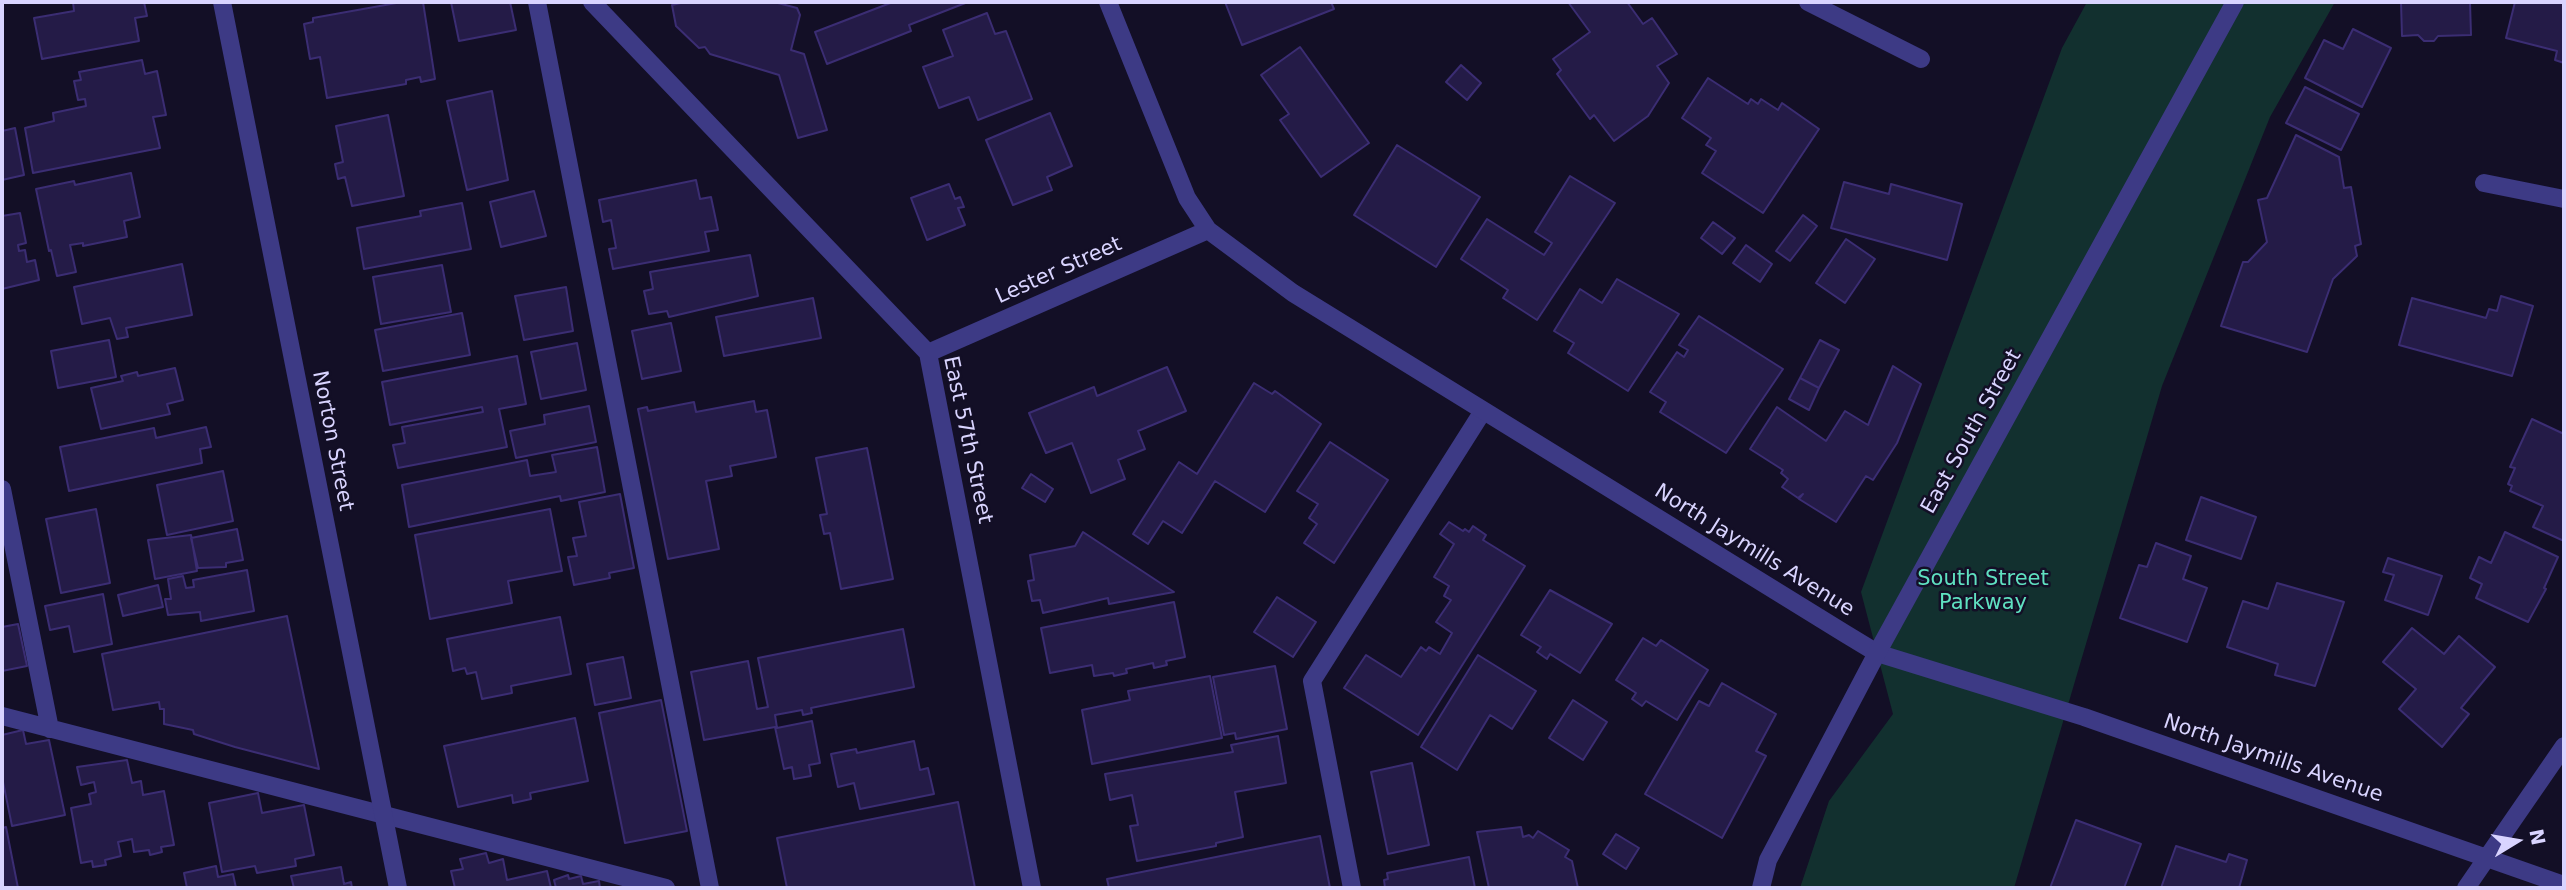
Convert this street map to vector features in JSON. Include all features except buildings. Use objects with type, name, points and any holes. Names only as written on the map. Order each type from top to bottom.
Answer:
[{"type":"street","name":"Norton Street","points":[[222,2],[398,888]]},
{"type":"street","points":[[537,2],[710,888]]},
{"type":"street","name":"East 57th Street","points":[[592,2],[928,353],[1032,888]]},
{"type":"street","name":"North Jaymills Avenue","points":[[1108,2],[1171,164],[1187,198],[1208,230],[1293,293],[1877,653],[2084,717],[2564,885]]},
{"type":"street","points":[[1808,2],[1921,59]]},
{"type":"street","name":"East South Street","points":[[1760,888],[1768,860],[1877,653],[2235,2]]},
{"type":"street","points":[[2484,183],[2564,199]]},
{"type":"street","name":"Lester Street","points":[[928,353],[1208,230]]},
{"type":"street","points":[[1352,888],[1312,681],[1483,411]]},
{"type":"street","points":[[2,489],[50,729]]},
{"type":"street","points":[[2,716],[657,887]]},
{"type":"street","points":[[2466,888],[2564,746]]},
{"type":"green space","name":"South Street Parkway","points":[[2087,2],[2335,2],[2270,117],[2162,386],[2014,888],[1800,888],[1829,801],[1893,714],[1861,592],[2062,48]]}]
